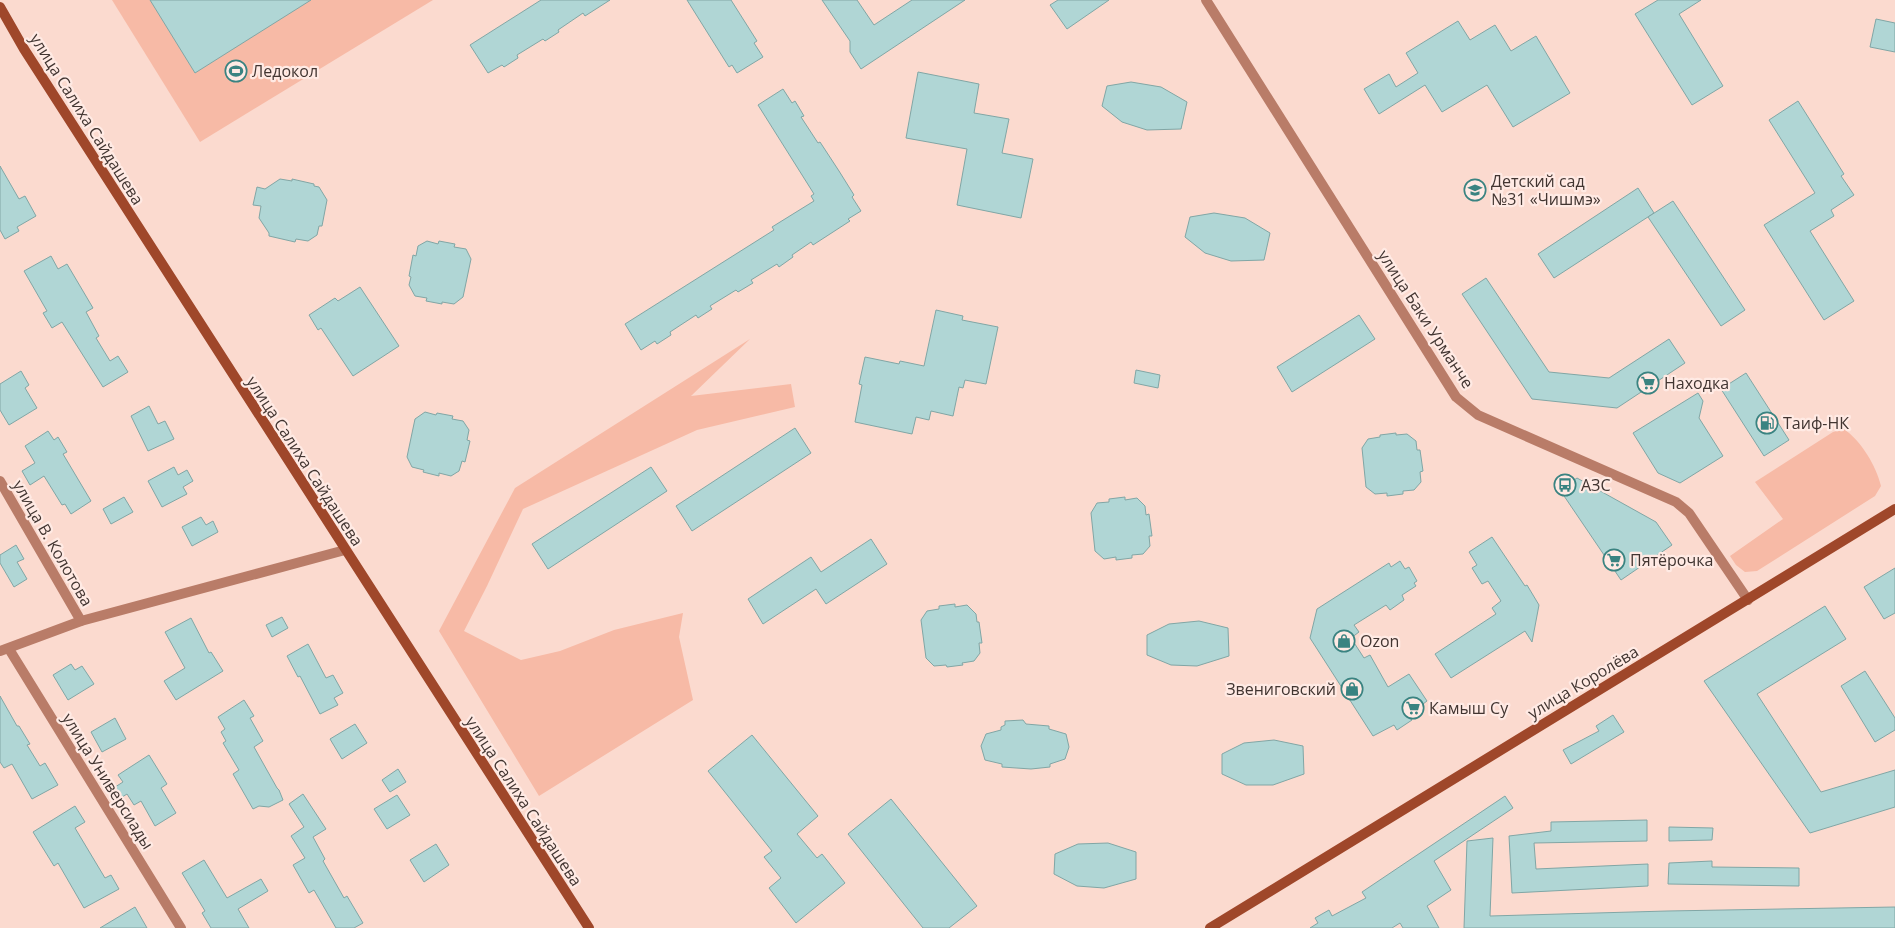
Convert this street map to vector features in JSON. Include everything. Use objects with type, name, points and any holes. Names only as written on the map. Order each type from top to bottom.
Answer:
[{"type":"street","name":"улица Баки Урманче","points":[[1206,0],[1456,397],[1478,415],[1676,502],[1689,513],[1748,600]]},
{"type":"street","name":"улица Салиха Сайдашева","points":[[0,7],[24,49],[589,928]]},
{"type":"street","name":"улица В. Колотова","points":[[0,481],[81,621]]},
{"type":"street","name":"улица Королёва","points":[[1210,928],[1895,509]]},
{"type":"street","points":[[4,650],[81,621],[345,550]]},
{"type":"street","name":"улица Универсиады","points":[[4,650],[181,928]]},
{"type":"shaded area","name":"Ледокол","points":[[112,0],[433,0],[200,142]]},
{"type":"shaded area","points":[[750,339],[691,396],[791,384],[795,407],[697,430],[523,509],[464,631],[521,660],[560,651],[614,630],[683,613],[679,637],[693,700],[539,796],[439,631],[515,488]]},
{"type":"shaded area","points":[[1844,429],[1862,447],[1876,470],[1881,486],[1875,496],[1757,571],[1745,572],[1736,565],[1730,556],[1783,519],[1755,482],[1833,432]]},
{"type":"building","points":[[150,0],[311,0],[195,73]]},
{"type":"building","points":[[541,0],[610,0],[585,16],[583,13],[545,41],[543,39],[517,55],[518,58],[504,67],[502,65],[488,73],[470,45]]},
{"type":"building","points":[[687,0],[731,0],[757,41],[754,43],[763,57],[737,73],[732,65],[729,67]]},
{"type":"building","points":[[822,0],[857,0],[874,25],[912,0],[965,0],[861,69],[850,52],[850,41]]},
{"type":"building","points":[[1058,0],[1109,0],[1067,29],[1050,5]]},
{"type":"building","points":[[1658,0],[1701,0],[1679,14],[1723,86],[1692,105],[1635,14]]},
{"type":"building","points":[[1876,19],[1895,23],[1895,52],[1870,47]]},
{"type":"building","points":[[1458,21],[1470,40],[1495,25],[1511,51],[1536,36],[1570,93],[1513,127],[1487,85],[1442,112],[1425,85],[1379,114],[1364,89],[1389,74],[1396,87],[1418,73],[1406,53]]},
{"type":"building","points":[[918,72],[979,84],[974,113],[1009,119],[1002,153],[1033,159],[1021,218],[957,205],[967,149],[906,138]]},
{"type":"building","points":[[1131,82],[1161,87],[1187,102],[1181,129],[1147,130],[1122,122],[1102,106],[1107,86]]},
{"type":"building","points":[[783,89],[792,103],[795,101],[804,116],[801,117],[839,171],[854,195],[852,197],[861,211],[848,219],[850,221],[813,245],[811,242],[779,267],[777,264],[751,280],[753,283],[738,292],[736,290],[710,306],[712,309],[698,318],[696,315],[670,332],[671,335],[657,344],[655,341],[641,350],[625,324],[774,230],[772,227],[814,201],[811,196],[814,194],[758,105]]},
{"type":"building","points":[[1798,101],[1844,174],[1841,176],[1854,195],[1831,210],[1834,216],[1810,231],[1854,301],[1824,320],[1764,225],[1815,193],[1769,120]]},
{"type":"building","points":[[0,166],[19,199],[25,196],[36,216],[17,227],[19,231],[5,239],[0,230]]},
{"type":"building","points":[[280,179],[292,181],[292,179],[314,184],[314,186],[319,187],[327,200],[322,226],[319,226],[317,235],[308,241],[296,239],[295,242],[269,236],[259,218],[261,206],[253,205],[257,187],[265,189]]},
{"type":"building","points":[[1638,188],[1654,213],[1554,278],[1538,254]]},
{"type":"building","points":[[1673,201],[1745,310],[1721,326],[1648,217]]},
{"type":"building","points":[[1214,213],[1245,218],[1270,233],[1264,260],[1231,261],[1205,253],[1185,237],[1190,217]]},
{"type":"building","points":[[427,241],[438,244],[439,241],[455,244],[454,247],[466,249],[471,259],[463,297],[454,304],[426,301],[427,298],[415,296],[409,285],[413,255],[416,256],[418,246]]},
{"type":"building","points":[[51,256],[58,269],[67,264],[93,308],[86,312],[99,336],[96,338],[110,361],[118,356],[128,372],[103,387],[62,322],[52,328],[43,313],[47,311],[24,271]]},
{"type":"building","points":[[1486,278],[1549,372],[1609,378],[1669,339],[1685,363],[1617,408],[1532,399],[1462,294]]},
{"type":"building","points":[[360,287],[399,346],[353,376],[321,328],[318,330],[309,315],[335,298],[338,301]]},
{"type":"building","points":[[936,310],[963,316],[962,320],[998,327],[986,384],[965,380],[963,388],[959,387],[953,416],[931,411],[929,420],[916,417],[912,434],[855,422],[862,385],[859,384],[865,357],[899,364],[900,361],[924,366]]},
{"type":"building","points":[[1359,315],[1375,339],[1292,392],[1277,367]]},
{"type":"building","points":[[1136,370],[1160,375],[1158,388],[1134,383]]},
{"type":"building","points":[[21,371],[29,385],[25,388],[37,408],[9,425],[0,410],[0,384]]},
{"type":"building","points":[[1746,373],[1789,440],[1764,456],[1721,389]]},
{"type":"building","points":[[1698,393],[1703,401],[1699,418],[1723,456],[1680,483],[1658,473],[1633,433]]},
{"type":"building","points":[[149,406],[158,424],[165,421],[174,439],[148,451],[131,416]]},
{"type":"building","points":[[425,412],[453,416],[452,419],[463,421],[469,430],[467,440],[470,441],[465,462],[462,461],[459,471],[451,476],[439,473],[439,476],[423,472],[424,470],[412,467],[407,457],[415,419]]},
{"type":"building","points":[[795,428],[811,453],[692,531],[676,506]]},
{"type":"building","points":[[48,431],[54,440],[58,437],[67,452],[63,454],[91,501],[71,514],[65,504],[62,505],[44,476],[30,485],[22,471],[35,463],[25,446]]},
{"type":"building","points":[[1396,433],[1396,435],[1407,434],[1416,441],[1417,450],[1420,450],[1423,471],[1420,472],[1421,482],[1414,490],[1403,491],[1403,494],[1387,496],[1387,493],[1375,494],[1366,487],[1362,448],[1368,439]]},
{"type":"building","points":[[174,467],[178,475],[187,470],[193,481],[183,487],[187,494],[162,507],[148,481]]},
{"type":"building","points":[[651,467],[667,491],[548,569],[532,544]]},
{"type":"building","points":[[1577,478],[1656,522],[1672,545],[1621,580],[1560,490]]},
{"type":"building","points":[[124,497],[133,512],[111,524],[103,509]]},
{"type":"building","points":[[1125,497],[1125,500],[1137,498],[1145,506],[1146,515],[1149,514],[1152,536],[1149,536],[1150,546],[1143,554],[1132,555],[1132,558],[1116,560],[1116,557],[1104,559],[1095,551],[1091,513],[1097,503],[1109,502],[1109,499]]},
{"type":"building","points":[[201,517],[206,525],[213,521],[218,532],[192,546],[182,527]]},
{"type":"building","points":[[1492,537],[1525,586],[1527,585],[1539,605],[1532,642],[1525,631],[1451,678],[1435,654],[1496,614],[1492,608],[1501,601],[1488,581],[1482,584],[1472,568],[1477,565],[1469,552]]},
{"type":"building","points":[[871,539],[887,564],[826,604],[816,589],[763,624],[748,599],[811,557],[821,572]]},
{"type":"building","points":[[16,545],[24,559],[17,562],[27,579],[14,587],[0,563],[0,555]]},
{"type":"building","points":[[1400,561],[1405,569],[1409,567],[1417,581],[1414,583],[1416,586],[1402,595],[1404,600],[1390,610],[1386,605],[1354,625],[1359,632],[1351,638],[1364,658],[1370,655],[1388,687],[1409,674],[1427,701],[1408,715],[1412,720],[1397,730],[1394,725],[1373,736],[1310,638],[1317,609],[1389,563],[1391,567]]},
{"type":"building","points":[[1895,568],[1895,613],[1884,619],[1864,587]]},
{"type":"building","points":[[955,604],[955,607],[967,605],[976,614],[982,643],[979,643],[980,653],[974,661],[962,663],[963,665],[934,666],[926,658],[921,620],[927,611],[939,609],[939,606]]},
{"type":"building","points":[[1825,606],[1846,639],[1757,694],[1821,792],[1895,770],[1895,807],[1810,833],[1704,681]]},
{"type":"building","points":[[282,617],[288,628],[272,637],[266,625]]},
{"type":"building","points":[[191,618],[209,653],[211,652],[223,671],[176,700],[164,681],[185,668],[165,632]]},
{"type":"building","points":[[1199,621],[1228,628],[1229,656],[1197,666],[1171,665],[1147,655],[1147,635],[1169,624]]},
{"type":"building","points":[[308,644],[326,678],[333,675],[343,693],[334,698],[338,705],[320,714],[287,656]]},
{"type":"building","points":[[71,664],[75,670],[82,666],[94,684],[68,700],[53,675]]},
{"type":"building","points":[[1865,671],[1895,718],[1895,730],[1875,742],[1841,686]]},
{"type":"building","points":[[0,696],[30,744],[27,745],[40,766],[45,763],[58,785],[32,799],[12,764],[4,768],[0,762]]},
{"type":"building","points":[[244,700],[254,716],[250,718],[263,741],[254,747],[283,800],[269,807],[259,806],[253,809],[233,774],[239,770],[223,743],[226,741],[221,732],[225,729],[218,717]]},
{"type":"building","points":[[1613,715],[1624,732],[1571,764],[1563,750],[1599,731],[1596,726]]},
{"type":"building","points":[[115,718],[126,739],[102,752],[91,732]]},
{"type":"building","points":[[1023,720],[1026,724],[1049,726],[1049,729],[1066,734],[1069,747],[1065,759],[1050,764],[1050,767],[1031,769],[1002,767],[1002,764],[985,760],[981,746],[986,734],[1001,730],[1001,727],[1005,725],[1005,721]]},
{"type":"building","points":[[355,724],[367,743],[342,759],[330,739]]},
{"type":"building","points":[[752,735],[818,816],[797,834],[817,858],[822,854],[845,883],[796,923],[769,888],[781,878],[764,857],[772,851],[708,771]]},
{"type":"building","points":[[1274,740],[1303,746],[1304,774],[1273,785],[1246,785],[1222,774],[1222,754],[1244,743]]},
{"type":"building","points":[[149,755],[167,784],[161,788],[176,813],[155,826],[141,801],[134,805],[127,794],[119,799],[112,789],[123,782],[118,775]]},
{"type":"building","points":[[398,769],[406,782],[390,792],[382,780]]},
{"type":"building","points":[[303,794],[326,829],[313,837],[325,859],[323,861],[344,898],[347,896],[363,923],[354,928],[336,928],[314,890],[309,893],[293,865],[305,858],[291,836],[304,827],[289,804]]},
{"type":"building","points":[[397,795],[410,815],[387,829],[374,809]]},
{"type":"building","points":[[1505,796],[1513,808],[1434,861],[1451,890],[1427,906],[1439,928],[1403,928],[1400,923],[1392,928],[1310,928],[1318,923],[1315,918],[1329,910],[1332,916],[1366,898],[1362,892]]},
{"type":"building","points":[[891,799],[977,906],[949,928],[923,928],[848,834]]},
{"type":"building","points":[[75,806],[85,822],[75,828],[105,878],[111,875],[119,889],[84,908],[58,863],[54,866],[33,832]]},
{"type":"building","points":[[1647,820],[1647,841],[1534,843],[1536,869],[1648,864],[1648,886],[1512,893],[1509,836],[1551,831],[1551,822]]},
{"type":"building","points":[[1669,827],[1713,828],[1712,840],[1669,841]]},
{"type":"building","points":[[1493,838],[1490,916],[1895,907],[1895,928],[1464,928],[1467,841]]},
{"type":"building","points":[[1108,843],[1136,852],[1136,879],[1104,888],[1077,886],[1054,874],[1055,854],[1078,844]]},
{"type":"building","points":[[436,844],[449,865],[424,882],[410,860]]},
{"type":"building","points":[[204,860],[227,898],[261,879],[268,891],[238,909],[249,928],[211,928],[202,913],[205,911],[182,873]]},
{"type":"building","points":[[1712,861],[1712,867],[1799,868],[1799,886],[1668,884],[1669,863]]},
{"type":"building","points":[[135,907],[147,928],[100,928]]},
{"type":"place","name":"Ледокол","points":[[236,71]]},
{"type":"place","name":"Детский сад №31 «Чишмэ»","points":[[1475,190]]},
{"type":"place","name":"Находка","points":[[1648,383]]},
{"type":"place","name":"Таиф-НК","points":[[1767,423]]},
{"type":"place","name":"АЗС","points":[[1565,485]]},
{"type":"place","name":"Пятёрочка","points":[[1614,560]]},
{"type":"place","name":"Ozon","points":[[1344,641]]},
{"type":"place","name":"Звениговский","points":[[1352,689]]},
{"type":"place","name":"Камыш Су","points":[[1413,708]]}]
